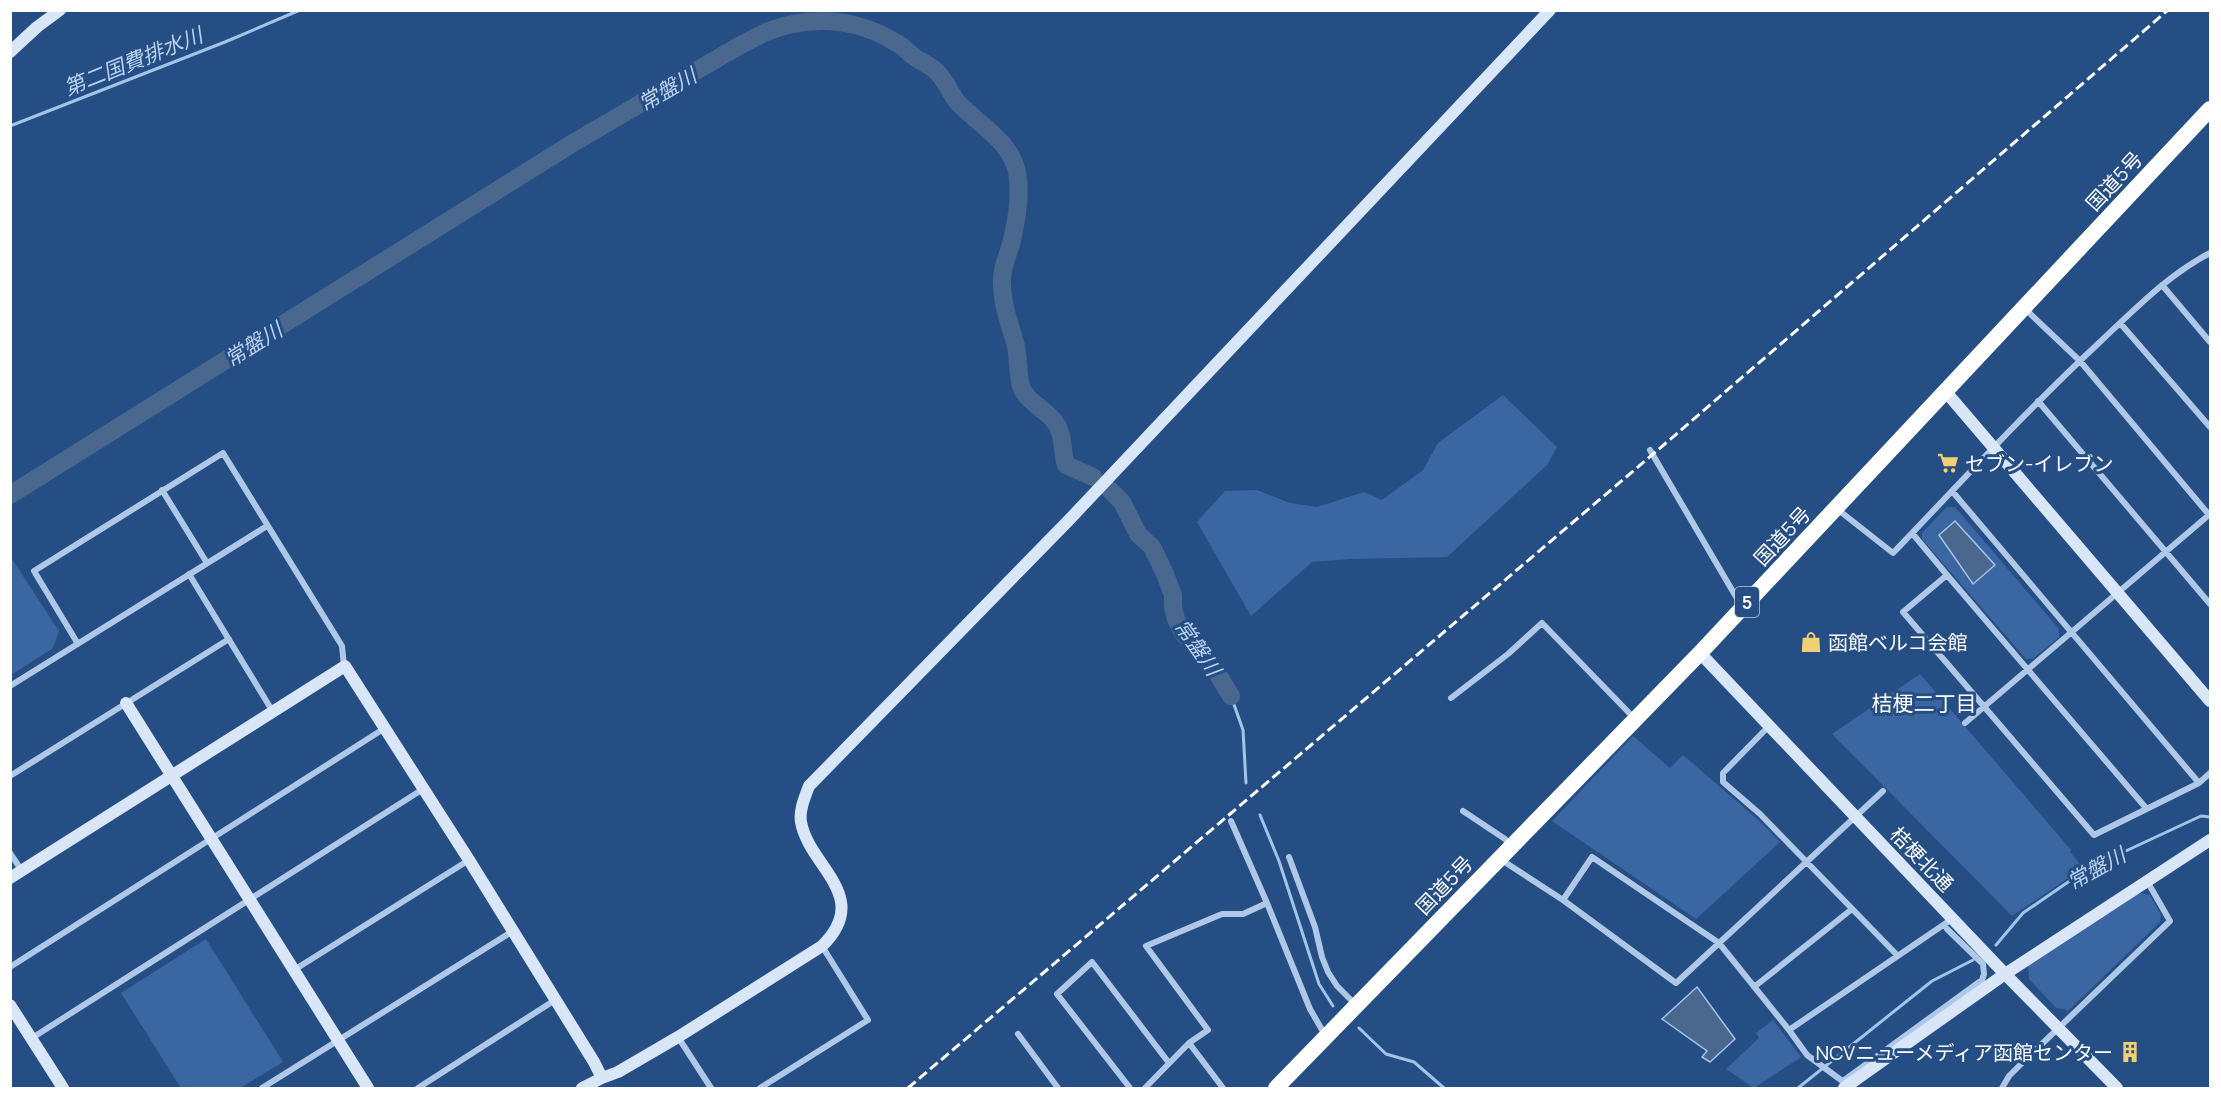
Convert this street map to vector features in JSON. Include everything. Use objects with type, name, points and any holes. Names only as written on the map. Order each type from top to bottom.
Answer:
[{"type":"highway","name":"国道5号","points":[[1281,1087],[1326,1037],[1700,653],[2211,109]]},
{"type":"street","points":[[11,51],[60,10]]},
{"type":"street","points":[[582,1089],[603,1083],[822,946],[834,935],[840,919],[841,901],[835,883],[808,840],[801,822],[801,808],[809,786],[1068,521],[1550,10]]},
{"type":"street","points":[[1836,508],[1893,553],[1993,447],[2080,361],[2162,285],[2210,255]]},
{"type":"street","points":[[2162,285],[2211,342]]},
{"type":"street","points":[[1965,723],[2210,515],[2080,361],[2024,307]]},
{"type":"street","points":[[2121,323],[2211,427]]},
{"type":"street","points":[[1946,392],[2211,701]]},
{"type":"street","points":[[2038,401],[2211,604]]},
{"type":"street","points":[[1650,450],[1742,608]]},
{"type":"street","points":[[78,644],[34,571],[223,453],[342,646],[345,666],[513,931],[594,1062],[603,1083]]},
{"type":"street","points":[[162,490],[207,563]]},
{"type":"street","points":[[1952,491],[2199,783]]},
{"type":"street","points":[[10,686],[267,526]]},
{"type":"street","points":[[1912,533],[2146,808]]},
{"type":"street","points":[[189,574],[273,711]]},
{"type":"street","points":[[1947,574],[1903,612],[2094,835],[2199,783],[2211,773]]},
{"type":"street","points":[[1451,698],[1508,654],[1542,623],[1635,720]]},
{"type":"street","points":[[10,776],[229,639]]},
{"type":"street","name":"桔梗北通","points":[[1700,653],[1855,817],[1949,924],[2005,974],[2117,1089]]},
{"type":"street","points":[[10,878],[345,666]]},
{"type":"street","points":[[126,703],[368,1089]]},
{"type":"street","points":[[1770,725],[1723,773],[1724,782],[1808,861],[1897,955]]},
{"type":"street","points":[[10,967],[385,728]]},
{"type":"street","points":[[31,1038],[423,788]]},
{"type":"street","points":[[1499,859],[1563,900],[1676,982],[1883,791]]},
{"type":"street","points":[[1463,812],[1512,846]]},
{"type":"street","points":[[1231,821],[1310,1009],[1326,1037]]},
{"type":"street","points":[[1845,1085],[2005,974],[2211,840]]},
{"type":"street","points":[[10,853],[22,871]]},
{"type":"street","points":[[1289,857],[1315,927],[1328,972],[1337,986],[1357,1006]]},
{"type":"street","points":[[1563,900],[1592,857],[1719,943],[1807,1055],[1829,1070],[1845,1085]]},
{"type":"street","points":[[294,970],[469,860]]},
{"type":"street","points":[[2002,1089],[2009,1076],[2170,921],[2146,881]]},
{"type":"street","points":[[1145,1089],[1189,1043],[1208,1030],[1146,946],[1222,914],[1243,914],[1267,903]]},
{"type":"street","points":[[1754,987],[1852,909]]},
{"type":"street","points":[[1789,1030],[1897,955],[1949,924],[1983,964],[1982,980],[1845,1085]]},
{"type":"street","points":[[262,1089],[513,931]]},
{"type":"street","points":[[760,1089],[868,1020],[822,946]]},
{"type":"street","points":[[1130,1089],[1058,994],[1092,962],[1169,1063]]},
{"type":"street","points":[[418,1089],[555,1000]]},
{"type":"street","points":[[10,1005],[59,1087]]},
{"type":"street","points":[[1018,1034],[1058,1089]]},
{"type":"street","points":[[678,1037],[711,1089]]},
{"type":"street","points":[[1189,1043],[1223,1089]]},
{"type":"shaded area","points":[[1503,395],[1557,447],[1547,465],[1447,557],[1312,562],[1251,616],[1197,522],[1225,491],[1257,490],[1290,503],[1317,507],[1364,492],[1382,500],[1423,470],[1438,443]]},
{"type":"shaded area","points":[[1947,507],[1955,507],[2059,629],[2059,637],[2033,659],[2026,659],[1922,539],[1922,533]]},
{"type":"shaded area","points":[[1955,521],[1995,565],[1973,584],[1939,535]]},
{"type":"shaded area","points":[[10,556],[59,631],[53,648],[11,675]]},
{"type":"shaded area","points":[[1920,674],[2071,850],[2070,852],[2083,868],[2012,916],[1832,734]]},
{"type":"shaded area","points":[[1633,736],[1670,768],[1683,755],[1756,818],[1780,842],[1696,919],[1552,821]]},
{"type":"shaded area","points":[[2140,893],[2150,895],[2161,915],[2160,922],[2067,1012],[2065,1009],[2056,1008],[2029,979],[2028,965]]},
{"type":"shaded area","points":[[206,939],[283,1062],[240,1088],[181,1088],[121,993]]},
{"type":"shaded area","points":[[1697,987],[1735,1039],[1710,1062],[1702,1057],[1707,1051],[1662,1019]]},
{"type":"shaded area","points":[[1773,1020],[1801,1057],[1754,1088],[1726,1069],[1759,1038],[1756,1033]]},
{"type":"waterway","name":"第二国費排水川","points":[[10,126],[225,42],[300,10]]},
{"type":"waterway","name":"常盤川","points":[[10,495],[573,143],[764,33],[797,23],[814,21],[847,23],[879,34],[900,45],[936,71],[959,104],[1002,143],[1014,161],[1018,180],[1017,215],[1003,269],[1002,288],[1006,313],[1016,346],[1020,382],[1025,394],[1051,417],[1058,427],[1066,465],[1093,477]]},
{"type":"waterway","name":"常盤川","points":[[1110,490],[1122,502],[1138,534],[1152,547],[1173,595],[1176,619],[1183,633],[1214,668],[1231,696]]},
{"type":"waterway","name":"常盤川","points":[[1231,696],[1243,730],[1246,783]]},
{"type":"waterway","name":"常盤川","points":[[1260,815],[1279,861],[1319,984],[1333,1006]]},
{"type":"waterway","name":"常盤川","points":[[1996,945],[2023,913],[2087,869],[2201,816],[2210,817]]},
{"type":"waterway","name":"常盤川","points":[[1798,1088],[1932,981],[1973,960]]},
{"type":"waterway","name":"常盤川","points":[[1359,1028],[1386,1054],[1414,1062],[1444,1088]]},
{"type":"railway","points":[[908,1088],[1652,455],[2168,10]]},
{"type":"place","name":"セブン-イレブン","points":[[1948,463]]},
{"type":"place","name":"函館ベルコ会館","points":[[1811,642]]},
{"type":"place","name":"NCVニューメディア函館センター","points":[[2130,1052]]},
{"type":"district","name":"桔梗二丁目","points":[[1924,703]]}]
